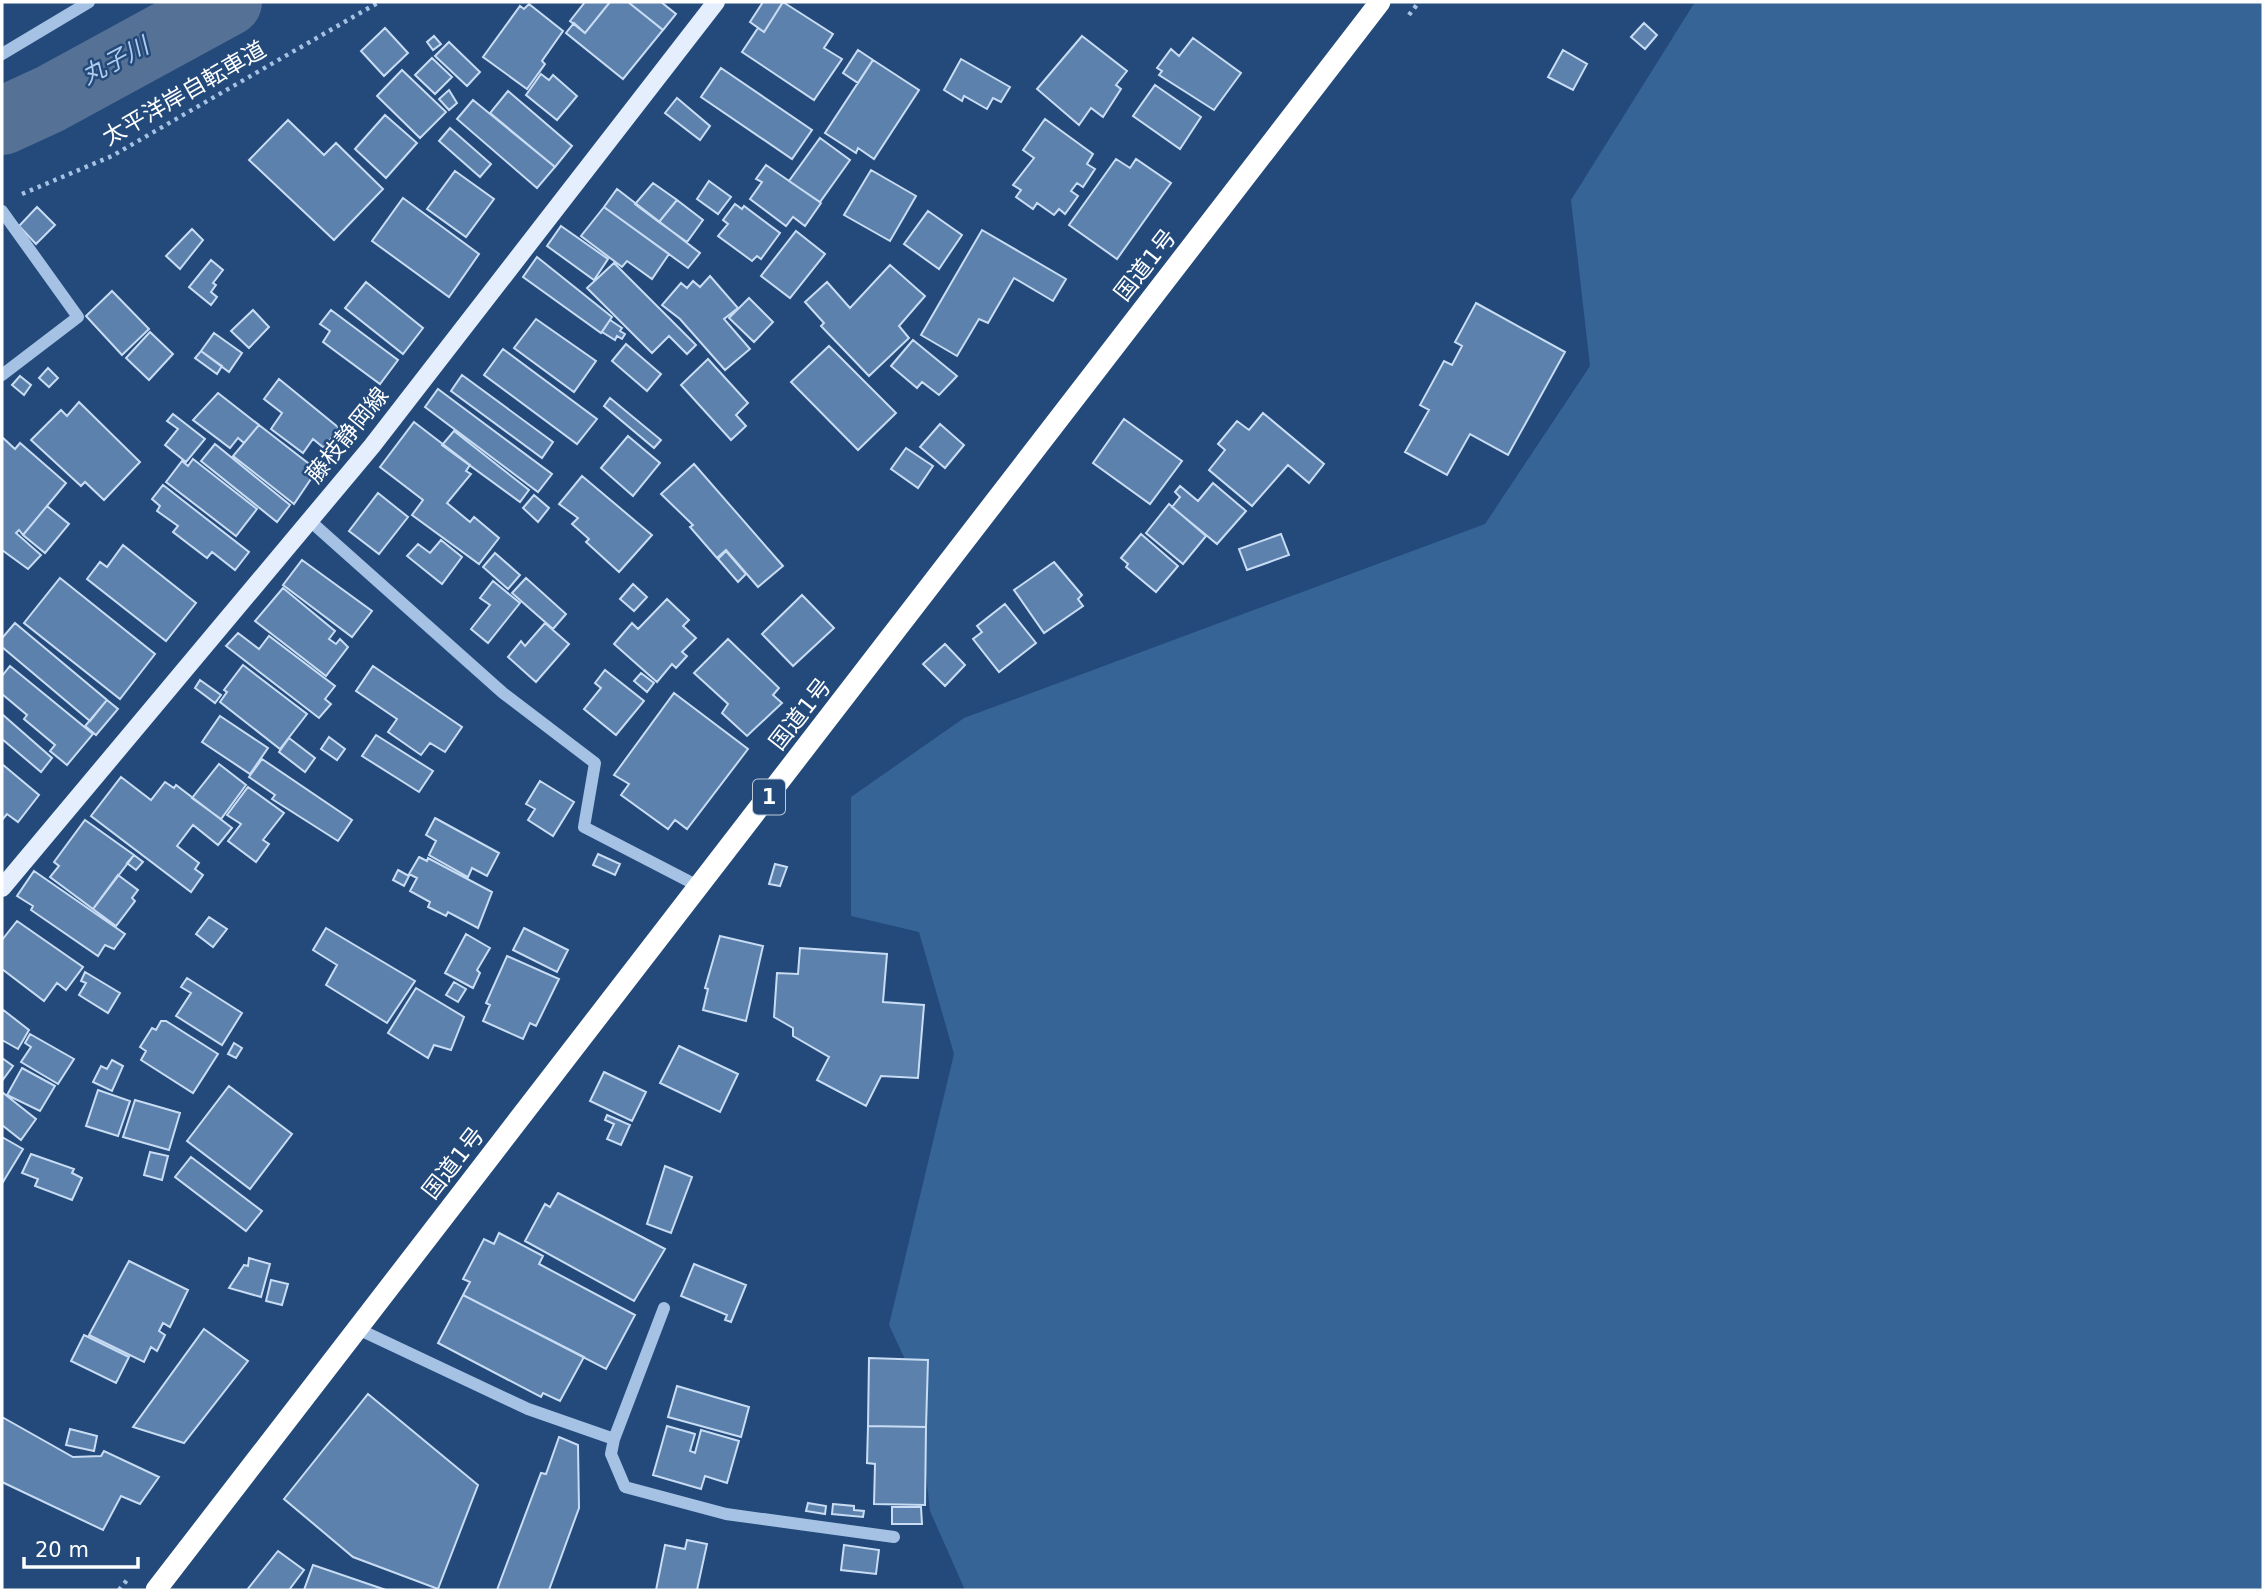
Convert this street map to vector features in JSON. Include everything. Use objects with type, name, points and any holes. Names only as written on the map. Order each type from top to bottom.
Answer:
[{"type":"highway","name":"国道1号","points":[[156,1590],[1380,2]]},
{"type":"main road","name":"藤枝静岡線","points":[[2,888],[372,446],[716,2]]},
{"type":"street","points":[[2,54],[89,2]]},
{"type":"street","points":[[2,211],[78,317],[2,375]]},
{"type":"street","points":[[309,520],[503,693],[595,763],[584,827],[700,887]]},
{"type":"street","points":[[664,1308],[614,1439],[611,1454],[625,1486],[726,1514],[894,1536]]},
{"type":"street","points":[[359,1329],[528,1409],[614,1439]]},
{"type":"path","name":"太平洋岸自転車道","points":[[14,198],[112,156],[379,2]]},
{"type":"shaded area","points":[[1695,2],[2263,2],[2263,1590],[965,1590],[930,1511],[916,1383],[889,1325],[954,1054],[919,932],[851,916],[851,797],[964,718],[1485,524],[1590,366],[1571,200]]},
{"type":"building","points":[[585,2],[610,2],[585,33],[570,21]]},
{"type":"building","points":[[610,2],[628,2],[663,30],[623,79],[566,33],[574,23],[585,33]]},
{"type":"building","points":[[628,2],[661,2],[676,14],[663,30]]},
{"type":"building","points":[[763,2],[783,2],[764,32],[750,22]]},
{"type":"building","points":[[783,2],[833,34],[824,48],[842,59],[814,100],[742,52],[758,28],[764,32]]},
{"type":"building","points":[[529,4],[563,31],[542,61],[545,64],[527,89],[483,57],[520,6],[524,9]]},
{"type":"building","points":[[1644,23],[1657,35],[1645,49],[1631,37]]},
{"type":"building","points":[[385,28],[408,53],[384,76],[361,51]]},
{"type":"building","points":[[434,36],[441,44],[433,50],[427,42]]},
{"type":"building","points":[[1082,36],[1127,71],[1116,85],[1121,89],[1103,117],[1091,108],[1079,125],[1037,89]]},
{"type":"building","points":[[1193,38],[1241,73],[1214,110],[1159,75],[1162,71],[1157,68],[1171,49],[1179,56]]},
{"type":"building","points":[[449,42],[480,72],[467,86],[435,56]]},
{"type":"building","points":[[858,50],[873,60],[858,83],[843,73]]},
{"type":"building","points":[[1563,50],[1587,64],[1573,90],[1548,77]]},
{"type":"building","points":[[432,58],[452,77],[435,94],[415,75]]},
{"type":"building","points":[[961,59],[1010,87],[1001,102],[993,98],[987,109],[964,96],[962,101],[944,90]]},
{"type":"building","points":[[873,60],[919,90],[874,159],[858,148],[856,153],[825,133]]},
{"type":"building","points":[[721,68],[812,130],[792,159],[701,97]]},
{"type":"building","points":[[402,70],[446,112],[420,138],[377,96]]},
{"type":"building","points":[[541,74],[549,80],[553,75],[577,96],[557,120],[526,95]]},
{"type":"building","points":[[1155,85],[1201,117],[1180,149],[1133,116]]},
{"type":"building","points":[[449,90],[457,103],[449,110],[439,99]]},
{"type":"building","points":[[508,91],[572,146],[555,167],[490,113]]},
{"type":"building","points":[[677,98],[710,126],[700,140],[665,113]]},
{"type":"building","points":[[473,100],[555,167],[537,188],[457,119]]},
{"type":"building","points":[[385,115],[417,143],[386,178],[355,149]]},
{"type":"building","points":[[1045,119],[1093,154],[1087,164],[1095,169],[1083,187],[1077,183],[1071,191],[1078,196],[1065,214],[1059,209],[1054,215],[1037,203],[1033,209],[1016,197],[1021,190],[1013,185],[1034,158],[1023,150]]},
{"type":"building","points":[[288,120],[324,155],[336,143],[383,189],[334,240],[249,160]]},
{"type":"building","points":[[450,128],[491,164],[480,177],[439,141]]},
{"type":"building","points":[[820,138],[850,160],[820,202],[789,181]]},
{"type":"building","points":[[1116,159],[1130,168],[1136,159],[1171,183],[1117,259],[1069,225]]},
{"type":"building","points":[[766,165],[821,203],[805,226],[793,217],[786,226],[750,199],[762,182],[756,179]]},
{"type":"building","points":[[871,170],[916,196],[890,241],[844,215]]},
{"type":"building","points":[[455,171],[494,199],[466,237],[427,209]]},
{"type":"building","points":[[709,181],[731,197],[718,214],[697,199]]},
{"type":"building","points":[[653,183],[677,200],[659,222],[635,204]]},
{"type":"building","points":[[617,189],[700,253],[688,268],[604,207]]},
{"type":"building","points":[[403,198],[479,254],[449,297],[372,241]]},
{"type":"building","points":[[677,200],[703,220],[687,242],[659,222]]},
{"type":"building","points":[[735,204],[742,209],[744,206],[780,233],[761,259],[757,256],[752,261],[718,236],[728,224],[723,220]]},
{"type":"building","points":[[37,207],[55,225],[36,244],[19,226]]},
{"type":"building","points":[[604,207],[669,254],[652,279],[627,261],[622,267],[581,236]]},
{"type":"building","points":[[928,211],[962,235],[939,269],[904,244]]},
{"type":"building","points":[[561,226],[608,259],[594,280],[547,246]]},
{"type":"building","points":[[192,229],[203,240],[180,269],[166,256]]},
{"type":"building","points":[[982,230],[1066,279],[1053,301],[1014,278],[988,323],[979,319],[957,356],[921,335]]},
{"type":"building","points":[[796,231],[825,254],[790,298],[761,276]]},
{"type":"building","points":[[537,257],[612,317],[601,333],[523,277]]},
{"type":"building","points":[[211,260],[223,270],[213,283],[216,285],[211,292],[217,297],[211,305],[189,287]]},
{"type":"building","points":[[614,263],[696,345],[687,354],[669,336],[652,353],[587,288]]},
{"type":"building","points":[[890,265],[925,296],[899,326],[909,338],[869,376],[821,326],[824,323],[805,302],[827,282],[850,308]]},
{"type":"building","points":[[710,276],[738,308],[724,319],[750,349],[725,370],[680,319],[662,305],[681,283],[687,288],[693,281],[700,287]]},
{"type":"building","points":[[366,282],[423,328],[403,354],[345,308]]},
{"type":"building","points":[[112,291],[149,329],[122,355],[86,316]]},
{"type":"building","points":[[749,298],[773,322],[754,342],[729,318]]},
{"type":"building","points":[[1476,303],[1565,352],[1508,455],[1470,434],[1447,475],[1405,452],[1429,410],[1420,405],[1444,361],[1452,365],[1462,346],[1455,342]]},
{"type":"building","points":[[253,310],[269,327],[249,348],[231,331]]},
{"type":"building","points":[[331,310],[398,360],[380,384],[323,342],[330,331],[320,324]]},
{"type":"building","points":[[536,319],[596,361],[574,392],[514,348]]},
{"type":"building","points":[[610,320],[622,328],[620,331],[625,334],[622,339],[617,336],[615,340],[602,332]]},
{"type":"building","points":[[150,332],[173,354],[149,380],[126,358]]},
{"type":"building","points":[[214,333],[242,353],[229,372],[201,351]]},
{"type":"building","points":[[913,340],[957,376],[939,395],[922,382],[917,388],[891,366]]},
{"type":"building","points":[[626,344],[661,374],[647,391],[612,361]]},
{"type":"building","points":[[829,346],[896,413],[858,450],[791,382]]},
{"type":"building","points":[[503,349],[597,419],[577,444],[484,375]]},
{"type":"building","points":[[201,351],[222,366],[217,374],[195,358]]},
{"type":"building","points":[[708,359],[748,403],[736,415],[746,426],[731,440],[681,385]]},
{"type":"building","points":[[48,368],[58,378],[49,387],[39,378]]},
{"type":"building","points":[[462,375],[553,442],[542,458],[451,391]]},
{"type":"building","points":[[20,376],[31,385],[24,395],[12,385]]},
{"type":"building","points":[[279,379],[339,428],[324,448],[313,439],[303,453],[271,429],[282,413],[264,399]]},
{"type":"building","points":[[438,389],[552,474],[538,492],[425,407]]},
{"type":"building","points":[[218,393],[259,425],[244,443],[238,438],[230,448],[193,420]]},
{"type":"building","points":[[610,398],[661,440],[654,448],[604,406]]},
{"type":"building","points":[[79,402],[140,462],[104,500],[85,482],[81,486],[31,440],[61,410],[67,416]]},
{"type":"building","points":[[1263,413],[1324,464],[1309,483],[1288,465],[1252,506],[1209,470],[1225,450],[1218,444],[1237,421],[1249,430]]},
{"type":"building","points":[[173,414],[205,439],[186,462],[165,445],[178,429],[167,421]]},
{"type":"building","points":[[1124,419],[1182,461],[1150,504],[1093,463]]},
{"type":"building","points":[[414,422],[470,465],[466,471],[471,474],[447,503],[470,522],[474,517],[499,538],[479,564],[412,515],[423,500],[380,467]]},
{"type":"building","points":[[940,424],[964,445],[945,468],[920,447]]},
{"type":"building","points":[[259,425],[317,470],[294,504],[233,456]]},
{"type":"building","points":[[454,431],[529,490],[520,502],[442,445]]},
{"type":"building","points":[[628,436],[660,463],[633,496],[601,468]]},
{"type":"building","points":[[2,437],[15,449],[20,443],[66,483],[23,535],[19,530],[16,533],[41,555],[28,569],[2,550]]},
{"type":"building","points":[[215,444],[290,505],[277,522],[201,461]]},
{"type":"building","points":[[906,448],[933,466],[918,488],[891,469]]},
{"type":"building","points":[[193,459],[257,509],[236,536],[166,482],[182,461],[188,466]]},
{"type":"building","points":[[694,464],[783,566],[758,587],[726,550],[717,558],[690,527],[693,525],[661,494]]},
{"type":"building","points":[[582,476],[652,535],[619,572],[586,542],[589,539],[572,524],[578,518],[559,504]]},
{"type":"building","points":[[1213,483],[1246,511],[1217,544],[1172,507],[1180,497],[1175,492],[1180,486],[1198,501]]},
{"type":"building","points":[[163,485],[249,552],[235,570],[212,552],[207,558],[173,532],[178,526],[157,511],[160,506],[152,499]]},
{"type":"building","points":[[378,493],[408,517],[379,554],[349,531]]},
{"type":"building","points":[[534,495],[549,508],[538,522],[523,508]]},
{"type":"building","points":[[1169,504],[1206,536],[1183,564],[1146,533]]},
{"type":"building","points":[[47,506],[69,524],[45,553],[23,535]]},
{"type":"building","points":[[1141,534],[1178,566],[1156,592],[1126,567],[1128,564],[1121,558]]},
{"type":"building","points":[[1281,534],[1289,555],[1247,570],[1239,549]]},
{"type":"building","points":[[441,540],[462,557],[442,584],[407,556],[418,544],[430,553]]},
{"type":"building","points":[[123,545],[196,603],[166,641],[87,579],[100,562],[107,567]]},
{"type":"building","points":[[726,551],[746,574],[738,582],[718,559]]},
{"type":"building","points":[[495,553],[520,575],[508,589],[483,567]]},
{"type":"building","points":[[302,560],[372,611],[352,637],[283,585]]},
{"type":"building","points":[[1054,562],[1082,595],[1078,599],[1083,606],[1044,633],[1014,590]]},
{"type":"building","points":[[60,578],[155,654],[120,699],[24,623]]},
{"type":"building","points":[[526,578],[566,614],[553,629],[512,593]]},
{"type":"building","points":[[493,581],[520,603],[488,643],[471,629],[490,605],[480,598]]},
{"type":"building","points":[[633,584],[647,597],[634,611],[620,599]]},
{"type":"building","points":[[283,588],[335,631],[329,639],[336,644],[340,639],[348,647],[326,676],[255,621]]},
{"type":"building","points":[[802,595],[834,628],[793,666],[762,634]]},
{"type":"building","points":[[667,599],[689,620],[683,626],[696,638],[682,652],[687,656],[676,668],[672,664],[657,682],[614,644],[632,623],[638,629]]},
{"type":"building","points":[[1005,604],[1036,643],[999,672],[973,639],[982,632],[977,626]]},
{"type":"building","points":[[15,623],[107,700],[90,721],[2,647],[2,638]]},
{"type":"building","points":[[545,623],[569,644],[536,682],[508,657],[521,641],[525,646]]},
{"type":"building","points":[[238,633],[259,649],[269,636],[335,686],[325,699],[331,704],[319,718],[226,646]]},
{"type":"building","points":[[728,639],[779,688],[773,695],[782,703],[747,736],[722,713],[728,704],[694,673]]},
{"type":"building","points":[[945,644],[965,665],[945,686],[923,664]]},
{"type":"building","points":[[243,665],[307,714],[280,749],[220,702],[227,692],[224,690]]},
{"type":"building","points":[[10,666],[93,734],[67,765],[50,751],[55,745],[24,719],[27,715],[2,694],[2,676]]},
{"type":"building","points":[[373,666],[462,727],[445,752],[430,743],[421,755],[388,732],[397,719],[356,691]]},
{"type":"building","points":[[605,670],[644,701],[616,735],[584,709],[601,688],[595,683]]},
{"type":"building","points":[[641,673],[654,683],[647,692],[634,681]]},
{"type":"building","points":[[200,680],[221,695],[215,703],[195,688]]},
{"type":"building","points":[[674,693],[748,749],[687,829],[675,820],[668,829],[621,795],[629,784],[614,775]]},
{"type":"building","points":[[107,700],[118,709],[96,735],[85,726]]},
{"type":"building","points":[[2,714],[52,758],[41,772],[2,739]]},
{"type":"building","points":[[220,716],[268,748],[250,774],[202,742]]},
{"type":"building","points":[[376,735],[433,771],[419,792],[362,756]]},
{"type":"building","points":[[329,737],[345,749],[337,760],[321,749]]},
{"type":"building","points":[[289,738],[315,758],[305,772],[279,752]]},
{"type":"building","points":[[262,759],[352,820],[338,841],[272,799],[275,795],[249,777]]},
{"type":"building","points":[[2,764],[39,795],[18,822],[7,814],[2,820]]},
{"type":"building","points":[[219,764],[246,785],[221,819],[192,798]]},
{"type":"building","points":[[121,777],[151,800],[165,782],[174,788],[176,785],[232,828],[218,845],[193,825],[177,846],[199,863],[195,869],[203,875],[191,892],[91,816]]},
{"type":"building","points":[[540,781],[574,802],[553,836],[528,820],[535,809],[526,804]]},
{"type":"building","points":[[248,787],[284,813],[263,840],[269,844],[256,862],[228,841],[241,824],[227,815]]},
{"type":"building","points":[[435,818],[499,853],[487,876],[472,868],[468,877],[429,855],[436,841],[426,835]]},
{"type":"building","points":[[85,820],[134,855],[93,909],[50,877],[59,866],[54,862]]},
{"type":"building","points":[[598,854],[620,864],[615,875],[593,865]]},
{"type":"building","points":[[134,855],[143,862],[136,870],[127,863]]},
{"type":"building","points":[[419,857],[427,861],[428,858],[492,892],[478,928],[448,912],[446,916],[428,907],[430,902],[410,891],[417,878],[409,874]]},
{"type":"building","points":[[775,864],[787,867],[780,886],[769,884]]},
{"type":"building","points":[[398,870],[409,876],[404,886],[393,880]]},
{"type":"building","points":[[34,871],[125,934],[114,949],[105,945],[98,956],[31,910],[33,906],[17,896]]},
{"type":"building","points":[[118,875],[138,890],[132,898],[135,901],[116,926],[93,909]]},
{"type":"building","points":[[209,917],[227,929],[213,947],[196,934]]},
{"type":"building","points":[[17,921],[83,967],[66,990],[57,983],[44,1001],[2,969],[2,940]]},
{"type":"building","points":[[326,928],[415,981],[387,1023],[326,985],[337,965],[313,950]]},
{"type":"building","points":[[524,928],[568,950],[557,972],[513,950]]},
{"type":"building","points":[[466,934],[490,948],[477,970],[480,973],[473,988],[445,973]]},
{"type":"building","points":[[720,936],[763,946],[746,1021],[703,1010],[708,989],[705,988]]},
{"type":"building","points":[[800,948],[887,954],[883,1002],[924,1005],[918,1078],[881,1076],[866,1106],[817,1080],[829,1057],[793,1036],[793,1028],[774,1017],[777,973],[798,974]]},
{"type":"building","points":[[507,956],[559,979],[536,1026],[530,1023],[523,1039],[483,1021],[490,1005],[486,1003]]},
{"type":"building","points":[[85,972],[120,993],[108,1013],[79,995],[86,983],[81,981]]},
{"type":"building","points":[[187,978],[242,1013],[222,1045],[176,1016],[191,993],[181,987]]},
{"type":"building","points":[[454,982],[466,989],[458,1002],[446,995]]},
{"type":"building","points":[[416,988],[464,1017],[451,1050],[434,1045],[428,1058],[388,1033]]},
{"type":"building","points":[[2,1009],[29,1030],[18,1049],[2,1040]]},
{"type":"building","points":[[161,1021],[166,1021],[218,1054],[193,1093],[141,1060],[146,1051],[140,1047],[152,1028],[156,1030]]},
{"type":"building","points":[[30,1034],[74,1059],[58,1084],[21,1062],[31,1047],[25,1043]]},
{"type":"building","points":[[234,1043],[242,1048],[236,1058],[228,1054]]},
{"type":"building","points":[[679,1046],[738,1074],[720,1112],[660,1083]]},
{"type":"building","points":[[2,1058],[13,1066],[2,1081]]},
{"type":"building","points":[[112,1060],[123,1066],[112,1091],[93,1082],[101,1066],[107,1069]]},
{"type":"building","points":[[22,1068],[55,1086],[40,1111],[7,1095]]},
{"type":"building","points":[[604,1072],[646,1092],[632,1121],[590,1101]]},
{"type":"building","points":[[229,1086],[292,1134],[250,1189],[187,1141]]},
{"type":"building","points":[[98,1090],[130,1101],[118,1136],[86,1126]]},
{"type":"building","points":[[2,1092],[36,1119],[21,1140],[2,1125]]},
{"type":"building","points":[[135,1100],[180,1113],[169,1150],[123,1137]]},
{"type":"building","points":[[607,1115],[630,1125],[621,1145],[607,1139],[614,1124],[605,1120]]},
{"type":"building","points":[[2,1137],[23,1149],[3,1182],[2,1181]]},
{"type":"building","points":[[150,1152],[168,1156],[162,1180],[144,1175]]},
{"type":"building","points":[[31,1154],[74,1169],[72,1173],[82,1178],[72,1200],[35,1186],[38,1179],[22,1173]]},
{"type":"building","points":[[191,1157],[262,1211],[246,1231],[175,1177]]},
{"type":"building","points":[[665,1166],[692,1177],[671,1233],[647,1224]]},
{"type":"building","points":[[558,1193],[665,1249],[634,1301],[525,1241],[545,1204],[550,1207]]},
{"type":"building","points":[[499,1233],[543,1256],[539,1264],[635,1315],[606,1369],[463,1295],[470,1282],[463,1279],[484,1239],[494,1244]]},
{"type":"building","points":[[249,1258],[270,1264],[261,1297],[229,1288],[244,1265],[248,1266]]},
{"type":"building","points":[[129,1261],[188,1290],[170,1327],[163,1323],[159,1331],[165,1335],[157,1351],[151,1347],[144,1362],[89,1335]]},
{"type":"building","points":[[694,1264],[746,1285],[731,1322],[725,1320],[727,1315],[681,1296]]},
{"type":"building","points":[[271,1280],[288,1284],[282,1305],[266,1301]]},
{"type":"building","points":[[463,1295],[584,1357],[560,1401],[543,1393],[541,1397],[438,1343]]},
{"type":"building","points":[[204,1329],[248,1361],[184,1443],[133,1427]]},
{"type":"building","points":[[84,1335],[129,1357],[116,1383],[71,1361]]},
{"type":"building","points":[[869,1358],[928,1360],[926,1427],[868,1426]]},
{"type":"building","points":[[677,1386],[749,1407],[741,1437],[668,1417]]},
{"type":"building","points":[[368,1394],[478,1485],[438,1589],[353,1557],[284,1499]]},
{"type":"building","points":[[2,1417],[73,1457],[101,1456],[104,1451],[159,1477],[140,1504],[121,1496],[103,1530],[2,1482]]},
{"type":"building","points":[[667,1426],[695,1434],[690,1451],[695,1453],[701,1430],[739,1441],[727,1483],[705,1476],[701,1489],[653,1475]]},
{"type":"building","points":[[868,1426],[926,1427],[925,1505],[874,1504],[875,1464],[867,1463]]},
{"type":"building","points":[[70,1429],[97,1436],[94,1451],[66,1445]]},
{"type":"building","points":[[559,1437],[578,1445],[579,1508],[549,1590],[497,1590],[541,1473],[546,1474]]},
{"type":"building","points":[[808,1503],[826,1506],[825,1514],[806,1511]]},
{"type":"building","points":[[833,1504],[854,1506],[854,1510],[864,1511],[863,1517],[832,1514]]},
{"type":"building","points":[[892,1507],[921,1507],[922,1524],[892,1524]]},
{"type":"building","points":[[687,1540],[707,1544],[697,1590],[656,1590],[665,1545],[685,1549]]},
{"type":"building","points":[[844,1545],[879,1550],[876,1574],[841,1570]]},
{"type":"building","points":[[278,1551],[304,1570],[289,1590],[247,1590]]},
{"type":"building","points":[[313,1565],[386,1590],[304,1590]]},
{"type":"waterway","name":"丸子川","points":[[2,121],[50,99],[228,2]]}]
